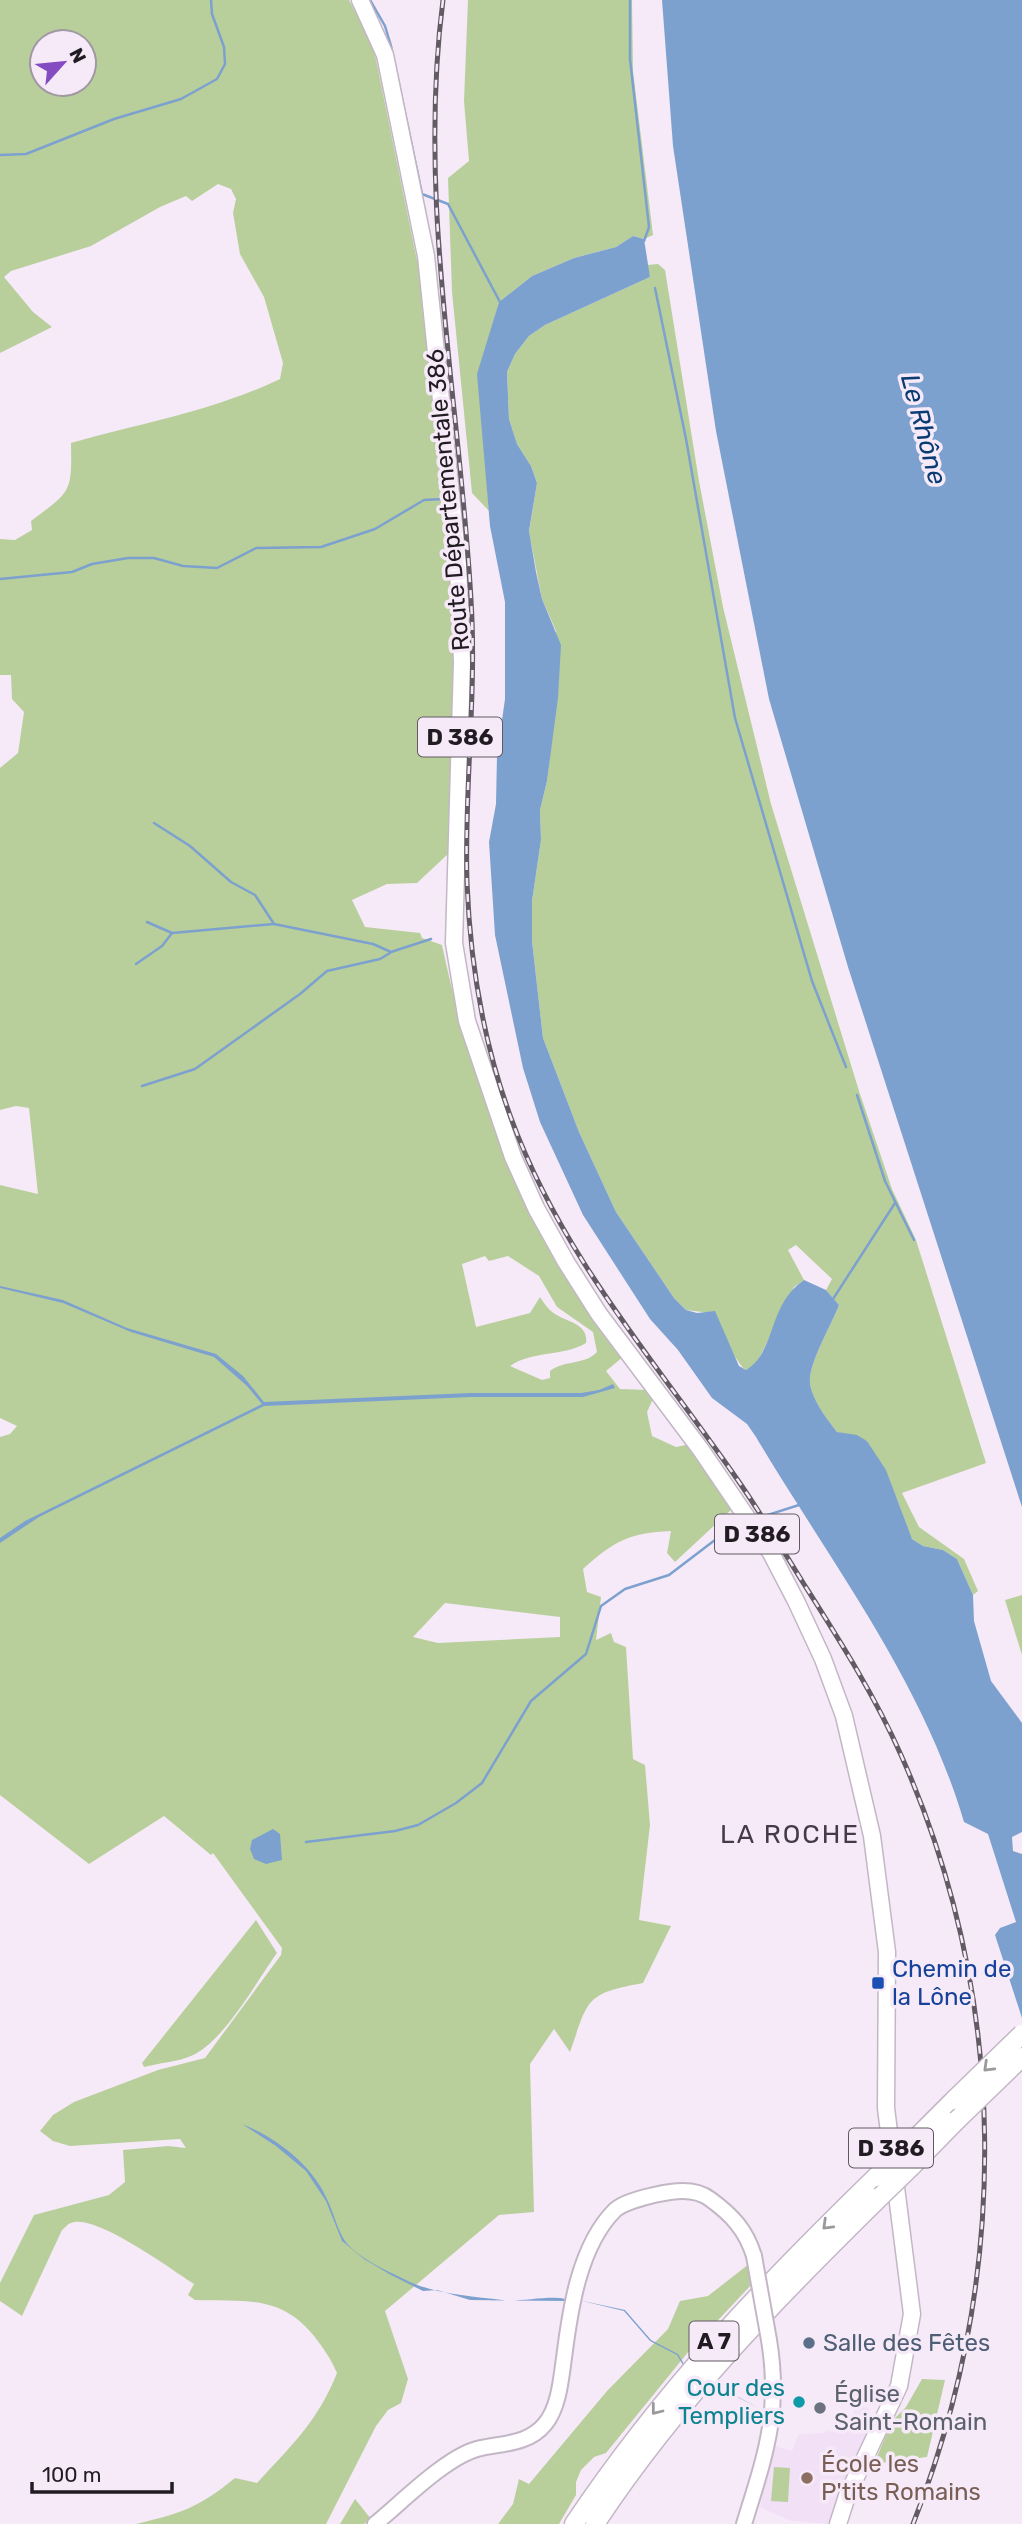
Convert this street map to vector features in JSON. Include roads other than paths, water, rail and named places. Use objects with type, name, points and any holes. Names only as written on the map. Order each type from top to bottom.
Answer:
[{"type":"highway","name":"A 7","points":[[574,2524],[630,2443],[709,2346],[1022,2034]]},
{"type":"highway","name":"A 7","points":[[595,2524],[645,2451],[722,2357],[1022,2057]]},
{"type":"main road","name":"Route Départementale 386","points":[[360,0],[386,55],[426,256],[458,564],[462,662],[454,943],[467,1021],[513,1157],[536,1208],[566,1262],[599,1314],[701,1450],[771,1553],[796,1601],[823,1659],[844,1716],[872,1836],[887,1952],[886,2108],[912,2314],[899,2386],[847,2497],[838,2524]]},
{"type":"main road","points":[[375,2524],[457,2459],[476,2450],[530,2437],[547,2422],[557,2398],[571,2313],[591,2242],[617,2208],[640,2198],[676,2190],[704,2194],[732,2215],[744,2232],[754,2256],[769,2340],[774,2395],[771,2433],[744,2524]]},
{"type":"water","name":"Le Rhône","points":[[662,0],[1022,0],[1022,1507],[848,967],[769,699],[716,431],[673,146]]},
{"type":"water","points":[[633,236],[644,239],[650,277],[545,325],[529,336],[515,354],[507,372],[509,419],[517,444],[531,466],[537,483],[529,531],[536,572],[542,599],[561,645],[558,698],[547,781],[540,810],[541,840],[532,901],[532,941],[543,1038],[579,1132],[616,1212],[674,1298],[686,1310],[697,1313],[715,1311],[739,1366],[746,1370],[756,1362],[784,1302],[792,1290],[804,1280],[826,1290],[839,1305],[810,1375],[814,1396],[837,1432],[857,1435],[867,1441],[886,1470],[912,1539],[923,1546],[943,1550],[957,1559],[973,1595],[974,1621],[991,1681],[1022,1723],[1022,1832],[1012,1837],[1013,1851],[1022,1854],[1022,2018],[995,1935],[1000,1928],[1016,1922],[988,1834],[964,1822],[946,1770],[900,1671],[756,1437],[747,1424],[712,1398],[678,1350],[650,1319],[583,1215],[540,1122],[523,1068],[495,935],[489,842],[496,804],[497,755],[505,699],[505,602],[490,526],[477,374],[499,302],[532,276],[574,258],[616,247]]},
{"type":"water","points":[[0,1286],[63,1300],[127,1328],[216,1354],[243,1376],[264,1402],[470,1393],[581,1393],[613,1384],[615,1388],[583,1397],[471,1397],[264,1406],[39,1517],[0,1543],[0,1538],[25,1521],[262,1404],[247,1386],[214,1357],[131,1332],[63,1303]]},
{"type":"water","points":[[273,1829],[280,1834],[282,1860],[266,1864],[254,1859],[250,1849],[252,1840]]},
{"type":"water","points":[[242,2124],[267,2136],[302,2163],[326,2197],[342,2236],[350,2247],[372,2263],[415,2284],[435,2290],[423,2291],[391,2275],[364,2259],[342,2241],[326,2201],[306,2171],[276,2146]]},
{"type":"water","points":[[444,2292],[465,2296],[507,2300],[470,2300]]},
{"type":"water","points":[[556,2298],[569,2301],[514,2300]]},
{"type":"water","points":[[578,2300],[625,2310],[651,2340],[678,2354],[687,2369],[762,2410],[686,2370],[677,2355],[650,2341],[624,2311]]},
{"type":"waterway","points":[[0,155],[26,154],[114,119],[181,99],[217,79],[225,64],[224,47],[212,14],[211,0]]},
{"type":"waterway","points":[[370,0],[385,26],[391,46],[422,194],[448,204],[501,304]]},
{"type":"waterway","points":[[630,0],[630,59],[649,227],[644,241]]},
{"type":"waterway","points":[[655,288],[686,439],[735,718],[812,981],[846,1067]]},
{"type":"waterway","points":[[0,579],[72,572],[92,564],[128,558],[154,558],[183,566],[217,568],[256,548],[321,547],[375,529],[424,500],[443,499]]},
{"type":"waterway","points":[[154,823],[190,846],[231,882],[255,895],[274,924],[373,944],[391,952],[431,939]]},
{"type":"waterway","points":[[147,922],[172,933],[274,924]]},
{"type":"waterway","points":[[136,964],[162,946],[172,933]]},
{"type":"waterway","points":[[142,1086],[195,1069],[300,994],[327,971],[380,959],[390,953]]},
{"type":"waterway","points":[[857,1095],[885,1181],[914,1240]]},
{"type":"waterway","points":[[833,1299],[895,1203]]},
{"type":"waterway","points":[[755,1519],[799,1505]]},
{"type":"waterway","points":[[306,1842],[395,1831],[418,1825],[456,1803],[482,1783],[531,1701],[586,1654],[601,1606],[625,1589],[669,1575],[732,1527],[743,1523]]},
{"type":"railway","points":[[443,0],[436,76],[435,151],[443,301],[471,600],[467,882],[475,972],[493,1060],[511,1118],[556,1216],[612,1306],[754,1504],[879,1710],[901,1755],[937,1848],[963,1944],[979,2041],[985,2138],[981,2236],[968,2334],[945,2430],[913,2524]]},
{"type":"place","name":"Chemin de la Lône","points":[[878,1983]]},
{"type":"place","name":"Salle des Fêtes","points":[[809,2343]]},
{"type":"place","name":"Cour des Templiers","points":[[799,2402]]},
{"type":"place","name":"Église Saint-Romain","points":[[820,2408]]},
{"type":"place","name":"École les P'tits Romains","points":[[807,2478]]},
{"type":"district","name":"LA ROCHE","points":[[790,1834]]}]
